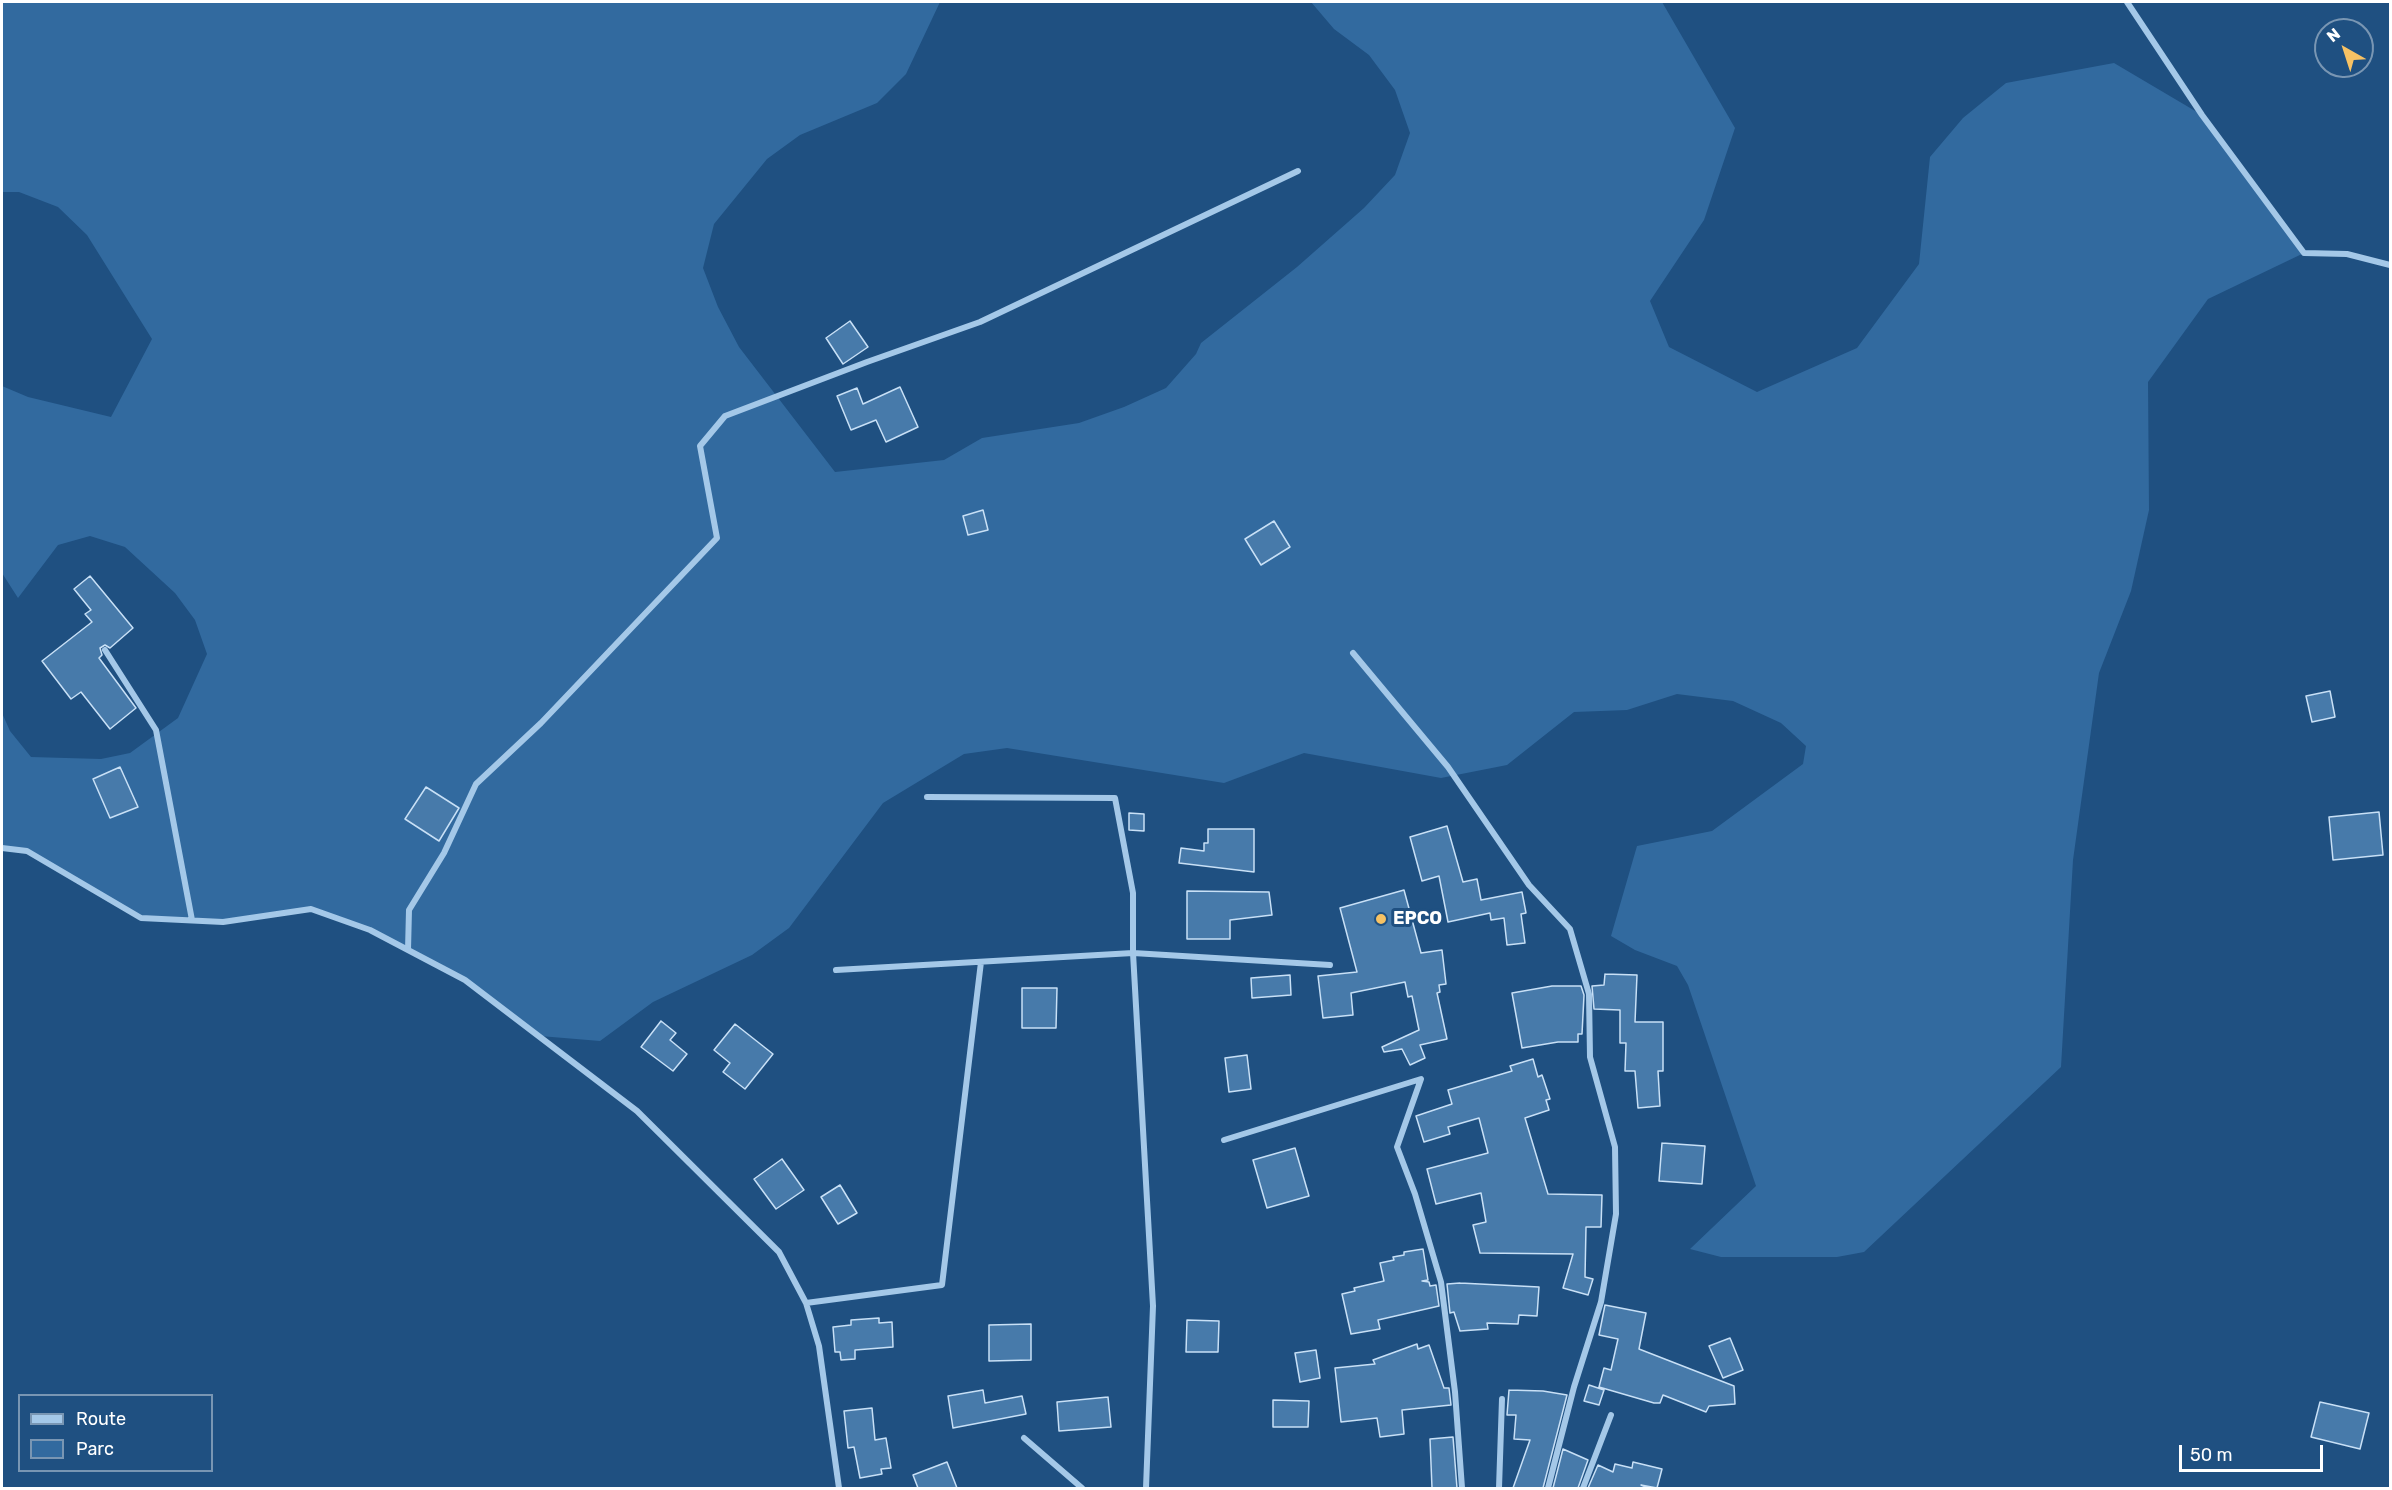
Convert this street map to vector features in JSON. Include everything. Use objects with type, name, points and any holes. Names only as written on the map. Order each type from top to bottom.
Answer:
[{"type":"street","points":[[2127,2],[2202,116],[2304,253],[2348,254],[2391,265]]},
{"type":"street","points":[[408,950],[409,910],[444,853],[476,784],[541,723],[717,538],[700,446],[725,416],[980,322],[1298,171]]},
{"type":"street","points":[[105,650],[156,730],[192,920]]},
{"type":"street","points":[[1353,653],[1448,767],[1529,885],[1570,929],[1589,994],[1590,1057],[1615,1148],[1616,1214],[1601,1302],[1574,1387],[1548,1488]]},
{"type":"street","points":[[927,797],[1114,798],[1133,893],[1133,952],[1153,1306],[1146,1488]]},
{"type":"street","points":[[2,848],[27,851],[141,918],[223,922],[311,909],[370,930],[465,980],[638,1112],[779,1252],[806,1303],[819,1346],[838,1488]]},
{"type":"street","points":[[836,970],[1133,952],[1330,964]]},
{"type":"street","points":[[806,1303],[942,1285],[981,962]]},
{"type":"street","points":[[1224,1140],[1421,1079],[1397,1147],[1415,1194],[1441,1282],[1455,1392],[1462,1488]]},
{"type":"street","points":[[1499,1488],[1502,1399]]},
{"type":"street","points":[[1583,1488],[1611,1415]]},
{"type":"street","points":[[1024,1438],[1082,1488]]},
{"type":"green space","points":[[2,2],[940,2],[906,74],[877,103],[800,135],[767,159],[714,224],[703,268],[718,307],[739,347],[835,472],[944,460],[982,438],[1079,423],[1124,407],[1166,388],[1196,354],[1201,343],[1297,267],[1364,208],[1395,175],[1410,133],[1395,90],[1369,55],[1334,29],[1311,2],[1662,2],[1735,128],[1704,220],[1650,301],[1669,347],[1757,392],[1857,348],[1919,264],[1930,157],[1963,118],[2006,83],[2114,63],[2202,115],[2304,253],[2208,299],[2148,382],[2149,510],[2131,591],[2099,673],[2073,860],[2061,1067],[1864,1252],[1837,1257],[1721,1257],[1690,1249],[1756,1186],[1688,985],[1677,966],[1635,950],[1611,936],[1637,846],[1712,831],[1803,764],[1806,746],[1781,723],[1733,701],[1677,694],[1627,710],[1574,712],[1507,765],[1441,778],[1304,753],[1224,783],[1007,748],[964,754],[883,803],[789,928],[752,955],[653,1002],[600,1041],[540,1036],[465,980],[370,930],[311,909],[223,922],[141,918],[28,851],[2,848],[2,713],[10,731],[31,757],[101,759],[130,753],[178,718],[207,654],[195,620],[175,593],[125,547],[90,536],[58,545],[18,598],[2,573],[2,386],[28,397],[111,417],[152,339],[87,235],[58,207],[19,192],[2,192]]},
{"type":"building","points":[[850,321],[868,347],[843,364],[826,338]]},
{"type":"building","points":[[900,387],[918,427],[886,442],[876,420],[851,430],[837,396],[857,388],[863,404]]},
{"type":"building","points":[[983,510],[988,530],[968,535],[963,516]]},
{"type":"building","points":[[1274,521],[1290,547],[1261,565],[1245,539]]},
{"type":"building","points":[[90,576],[133,628],[110,648],[105,645],[100,648],[102,655],[99,658],[136,708],[110,729],[81,692],[71,699],[42,661],[92,622],[85,614],[91,610],[74,589]]},
{"type":"building","points":[[2330,691],[2335,717],[2312,722],[2306,696]]},
{"type":"building","points":[[120,767],[138,807],[110,818],[93,779]]},
{"type":"building","points":[[426,787],[459,808],[439,841],[405,819]]},
{"type":"building","points":[[2379,812],[2383,855],[2333,860],[2329,817]]},
{"type":"building","points":[[1129,813],[1144,814],[1144,831],[1129,830]]},
{"type":"building","points":[[1447,826],[1463,882],[1477,879],[1481,900],[1522,892],[1526,913],[1521,914],[1525,943],[1507,945],[1504,918],[1491,920],[1490,913],[1448,922],[1439,876],[1422,881],[1410,837]]},
{"type":"building","points":[[1208,829],[1254,829],[1254,872],[1179,863],[1181,848],[1204,851],[1204,843],[1208,843]]},
{"type":"building","points":[[1404,890],[1421,953],[1442,950],[1446,984],[1439,985],[1440,992],[1437,993],[1447,1039],[1420,1045],[1425,1058],[1410,1065],[1402,1049],[1384,1052],[1382,1047],[1419,1030],[1412,996],[1408,997],[1405,982],[1351,993],[1353,1015],[1323,1018],[1318,976],[1357,972],[1340,908]]},
{"type":"building","points":[[1187,891],[1269,892],[1272,915],[1230,920],[1230,939],[1187,939]]},
{"type":"building","points":[[1605,974],[1637,975],[1635,1022],[1663,1022],[1663,1071],[1658,1071],[1660,1106],[1638,1108],[1635,1071],[1625,1071],[1626,1043],[1620,1043],[1620,1010],[1594,1009],[1592,986],[1604,985]]},
{"type":"building","points":[[1290,975],[1291,995],[1252,998],[1251,978]]},
{"type":"building","points":[[1552,986],[1581,986],[1584,995],[1582,1034],[1578,1034],[1578,1042],[1558,1042],[1522,1048],[1512,993]]},
{"type":"building","points":[[1022,988],[1057,988],[1056,1028],[1022,1028]]},
{"type":"building","points":[[661,1021],[676,1033],[670,1040],[687,1054],[673,1071],[641,1047]]},
{"type":"building","points":[[735,1024],[773,1054],[745,1089],[723,1072],[730,1063],[714,1050]]},
{"type":"building","points":[[1247,1055],[1251,1089],[1229,1092],[1225,1058]]},
{"type":"building","points":[[1533,1059],[1538,1077],[1542,1075],[1550,1099],[1546,1100],[1549,1110],[1525,1118],[1548,1194],[1602,1195],[1601,1227],[1586,1227],[1585,1277],[1593,1279],[1588,1295],[1563,1288],[1573,1254],[1480,1253],[1473,1225],[1486,1222],[1481,1193],[1436,1204],[1427,1169],[1488,1153],[1479,1118],[1448,1127],[1450,1134],[1424,1142],[1416,1116],[1452,1104],[1448,1090],[1512,1071],[1510,1066]]},
{"type":"building","points":[[1662,1143],[1705,1146],[1702,1184],[1659,1181]]},
{"type":"building","points":[[1295,1148],[1309,1196],[1267,1208],[1253,1160]]},
{"type":"building","points":[[782,1159],[804,1190],[776,1209],[754,1179]]},
{"type":"building","points":[[840,1185],[857,1213],[838,1224],[821,1197]]},
{"type":"building","points":[[1423,1249],[1428,1280],[1422,1281],[1429,1282],[1430,1286],[1436,1285],[1439,1306],[1378,1320],[1380,1329],[1351,1334],[1342,1294],[1355,1291],[1354,1288],[1384,1281],[1380,1263],[1394,1260],[1393,1257],[1404,1255],[1404,1252]]},
{"type":"building","points":[[1447,1284],[1539,1287],[1537,1316],[1519,1315],[1518,1324],[1487,1323],[1488,1329],[1460,1331],[1454,1312],[1450,1313]]},
{"type":"building","points":[[1605,1305],[1646,1313],[1639,1349],[1734,1386],[1735,1404],[1709,1406],[1706,1412],[1663,1395],[1660,1403],[1654,1403],[1599,1387],[1604,1368],[1611,1370],[1618,1339],[1599,1335]]},
{"type":"building","points":[[879,1318],[879,1323],[892,1322],[893,1347],[855,1350],[855,1359],[841,1360],[840,1352],[835,1352],[833,1327],[851,1325],[851,1320]]},
{"type":"building","points":[[1187,1320],[1219,1321],[1218,1352],[1186,1352]]},
{"type":"building","points":[[1031,1324],[1031,1360],[989,1361],[989,1325]]},
{"type":"building","points":[[1730,1338],[1743,1370],[1723,1378],[1709,1346]]},
{"type":"building","points":[[1417,1344],[1418,1349],[1429,1345],[1444,1388],[1449,1388],[1451,1405],[1402,1410],[1404,1434],[1380,1437],[1377,1418],[1341,1422],[1335,1368],[1375,1364],[1373,1360]]},
{"type":"building","points":[[1316,1350],[1320,1378],[1300,1382],[1295,1353]]},
{"type":"building","points":[[1589,1385],[1604,1390],[1599,1405],[1584,1401]]},
{"type":"building","points":[[983,1390],[985,1403],[1022,1396],[1026,1414],[953,1428],[948,1396]]},
{"type":"building","points":[[1509,1390],[1543,1391],[1567,1395],[1543,1488],[1513,1488],[1530,1440],[1514,1439],[1516,1415],[1507,1415]]},
{"type":"building","points":[[1108,1397],[1111,1427],[1059,1431],[1057,1402]]},
{"type":"building","points":[[1273,1400],[1309,1401],[1308,1427],[1273,1427]]},
{"type":"building","points":[[2320,1402],[2369,1413],[2360,1449],[2311,1437]]},
{"type":"building","points":[[872,1408],[875,1440],[886,1438],[891,1468],[881,1469],[882,1474],[860,1478],[854,1447],[848,1448],[844,1411]]},
{"type":"building","points":[[1453,1437],[1457,1488],[1432,1488],[1430,1439]]},
{"type":"building","points":[[1563,1449],[1588,1460],[1578,1488],[1553,1488]]},
{"type":"building","points":[[947,1462],[957,1488],[918,1488],[913,1475]]},
{"type":"building","points":[[1633,1462],[1662,1469],[1657,1488],[1641,1485],[1648,1488],[1588,1488],[1598,1465],[1613,1472],[1615,1464],[1632,1468]]},
{"type":"place","name":"EPCO","points":[[1381,919]]}]
